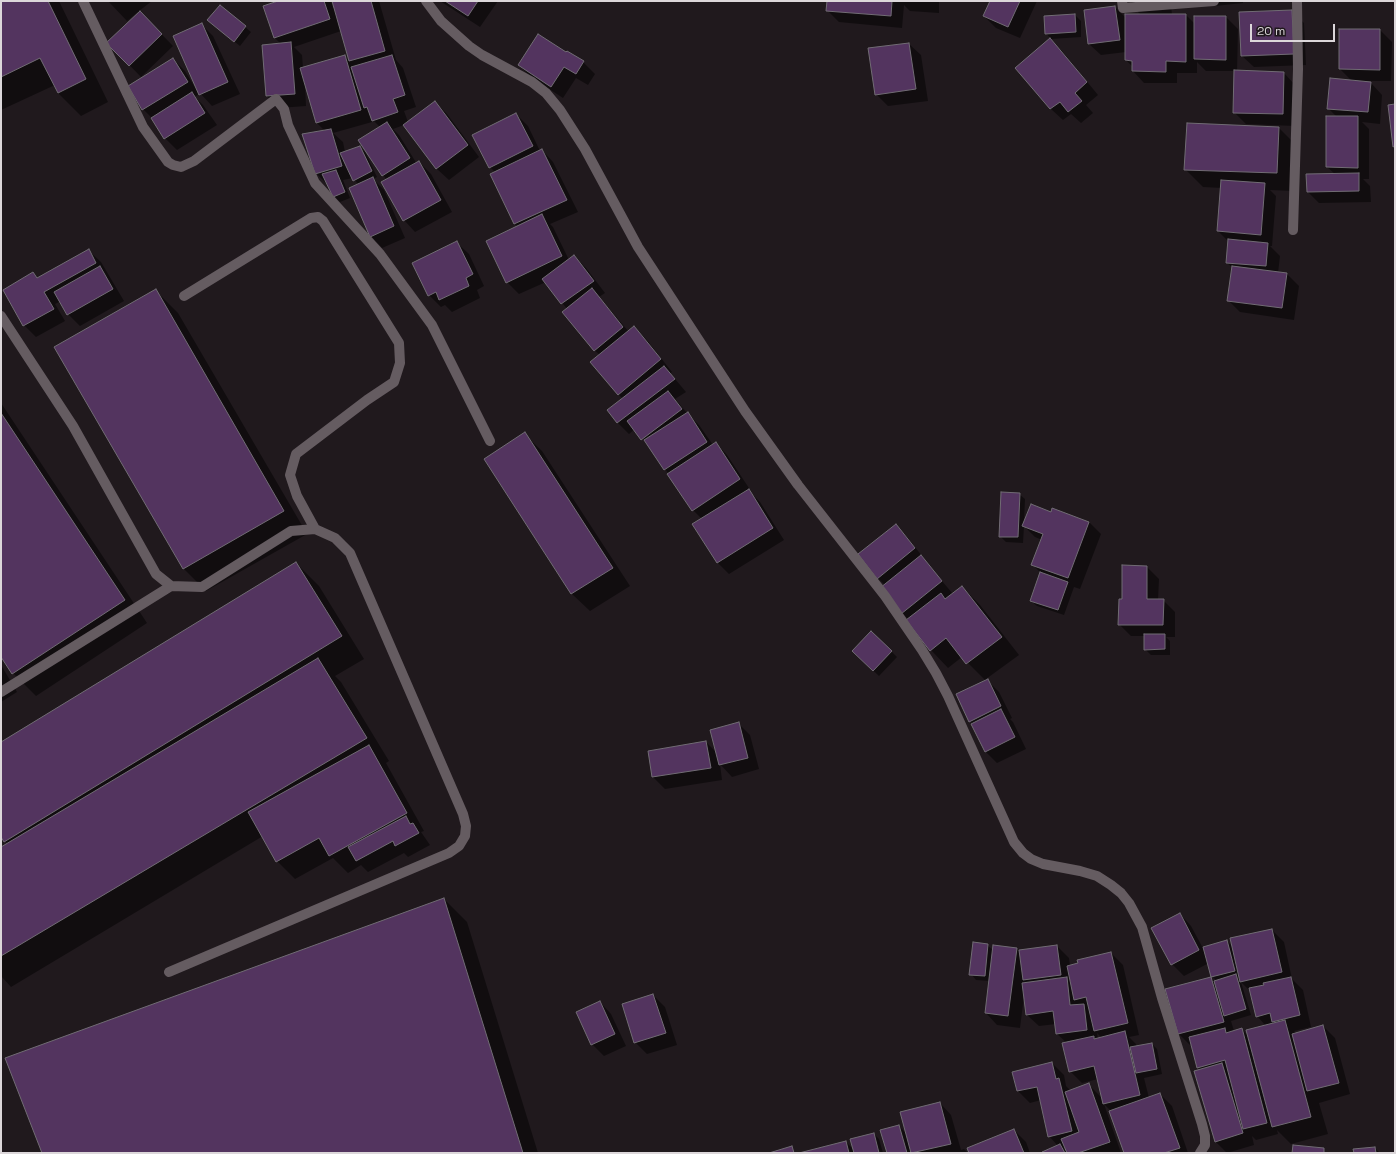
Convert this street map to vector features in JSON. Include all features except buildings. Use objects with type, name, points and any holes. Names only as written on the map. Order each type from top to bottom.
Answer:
[{"type":"street","points":[[83,1],[143,127],[168,162],[173,165],[181,167],[194,161],[276,100],[284,109],[288,125],[315,183],[380,254],[432,325],[490,441]]},
{"type":"street","points":[[426,1],[441,21],[469,46],[482,55],[532,82],[546,93],[560,110],[585,149],[638,247],[746,411],[798,485],[885,596],[922,650],[936,673],[953,707],[1014,842],[1023,853],[1031,859],[1043,864],[1097,876],[1121,893],[1129,903],[1142,927],[1162,998],[1202,1124],[1205,1136],[1205,1145],[1200,1153]]},
{"type":"street","points":[[1122,1],[1122,8],[1214,1]]},
{"type":"street","points":[[1293,230],[1298,70],[1298,1]]},
{"type":"street","points":[[184,296],[311,218],[318,217],[323,221],[399,343],[400,363],[394,382],[367,400],[296,454],[290,475],[297,496],[315,529]]},
{"type":"street","points":[[1,316],[73,426],[156,574],[171,586]]},
{"type":"street","points":[[1,692],[171,586],[202,587],[291,530],[315,529],[335,538],[350,553],[463,814],[466,826],[465,836],[459,846],[449,853],[168,972]]}]
